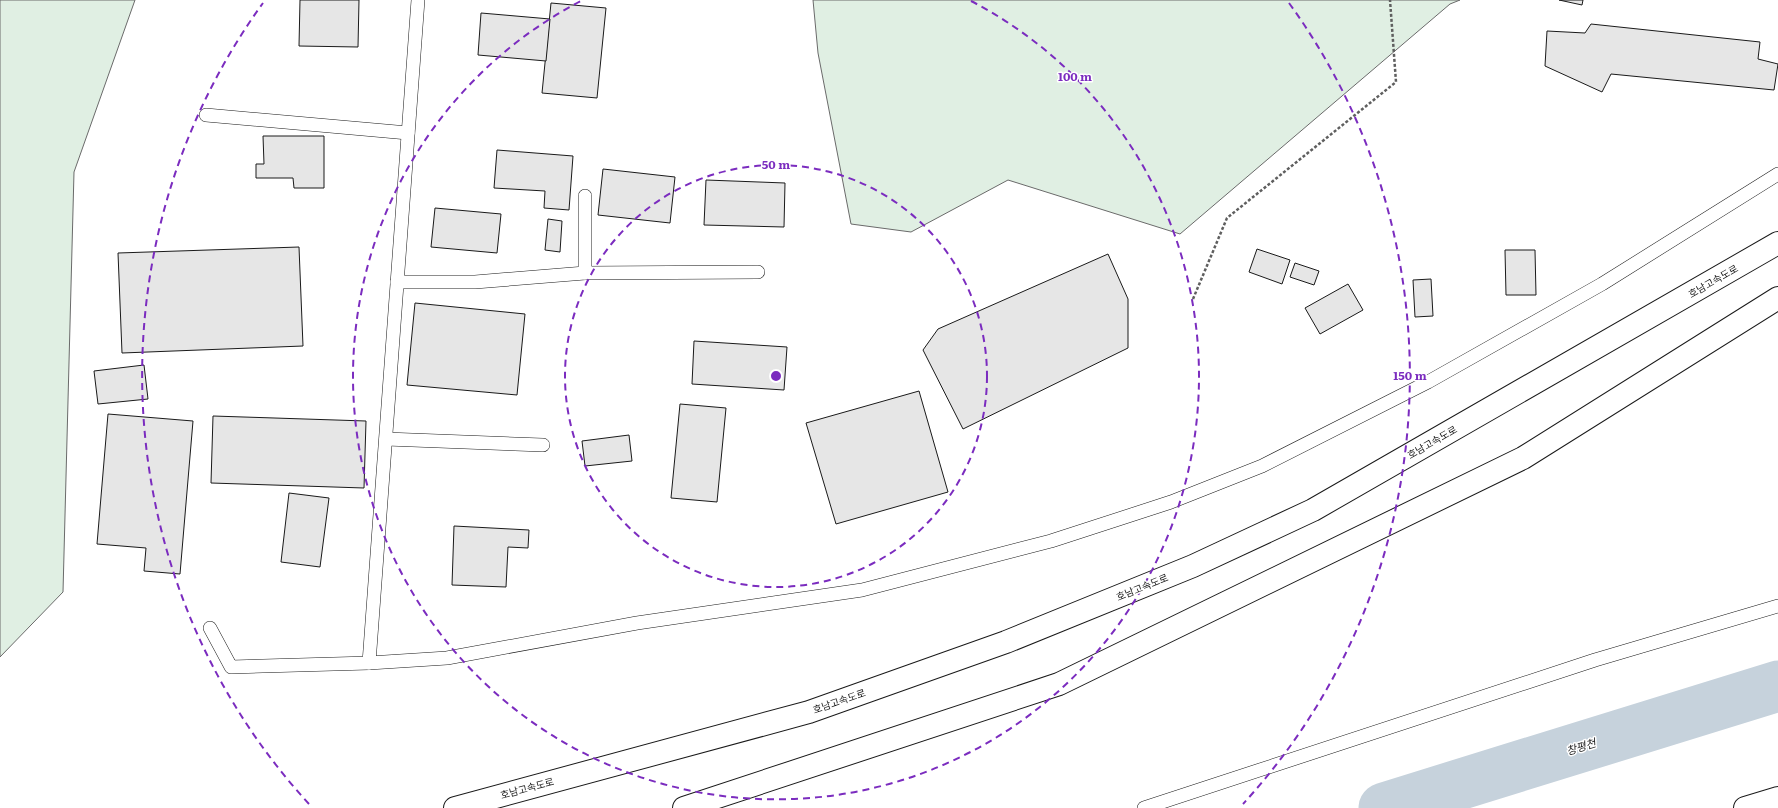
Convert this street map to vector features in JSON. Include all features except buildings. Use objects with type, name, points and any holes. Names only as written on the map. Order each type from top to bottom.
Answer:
[{"type":"main road","name":"호남고속도로","points":[[455,808],[809,712],[1006,642],[1194,566],[1313,510],[1778,243]]},
{"type":"main road","points":[[684,808],[1059,684],[1523,458],[1778,298]]},
{"type":"main road","points":[[1744,808],[1778,798]]},
{"type":"lane","points":[[369,663],[418,0]]},
{"type":"lane","points":[[206,115],[408,133]]},
{"type":"lane","points":[[210,628],[231,667],[369,663],[447,658],[637,623],[862,590],[1051,541],[1171,502],[1262,466],[1428,382],[1602,284],[1778,174]]},
{"type":"lane","points":[[585,196],[585,273]]},
{"type":"lane","points":[[397,282],[475,282],[585,273],[758,272]]},
{"type":"lane","points":[[386,438],[543,445]]},
{"type":"lane","points":[[1144,808],[1588,663],[1778,606]]},
{"type":"path","points":[[1193,299],[1227,218],[1396,82],[1390,0]]},
{"type":"green space","points":[[0,0],[135,0],[74,172],[63,592],[0,657]]},
{"type":"green space","points":[[813,0],[1460,0],[1450,4],[1180,234],[1008,180],[911,232],[851,224],[818,53]]},
{"type":"waterway","name":"창평천","points":[[1384,808],[1778,686]]}]
